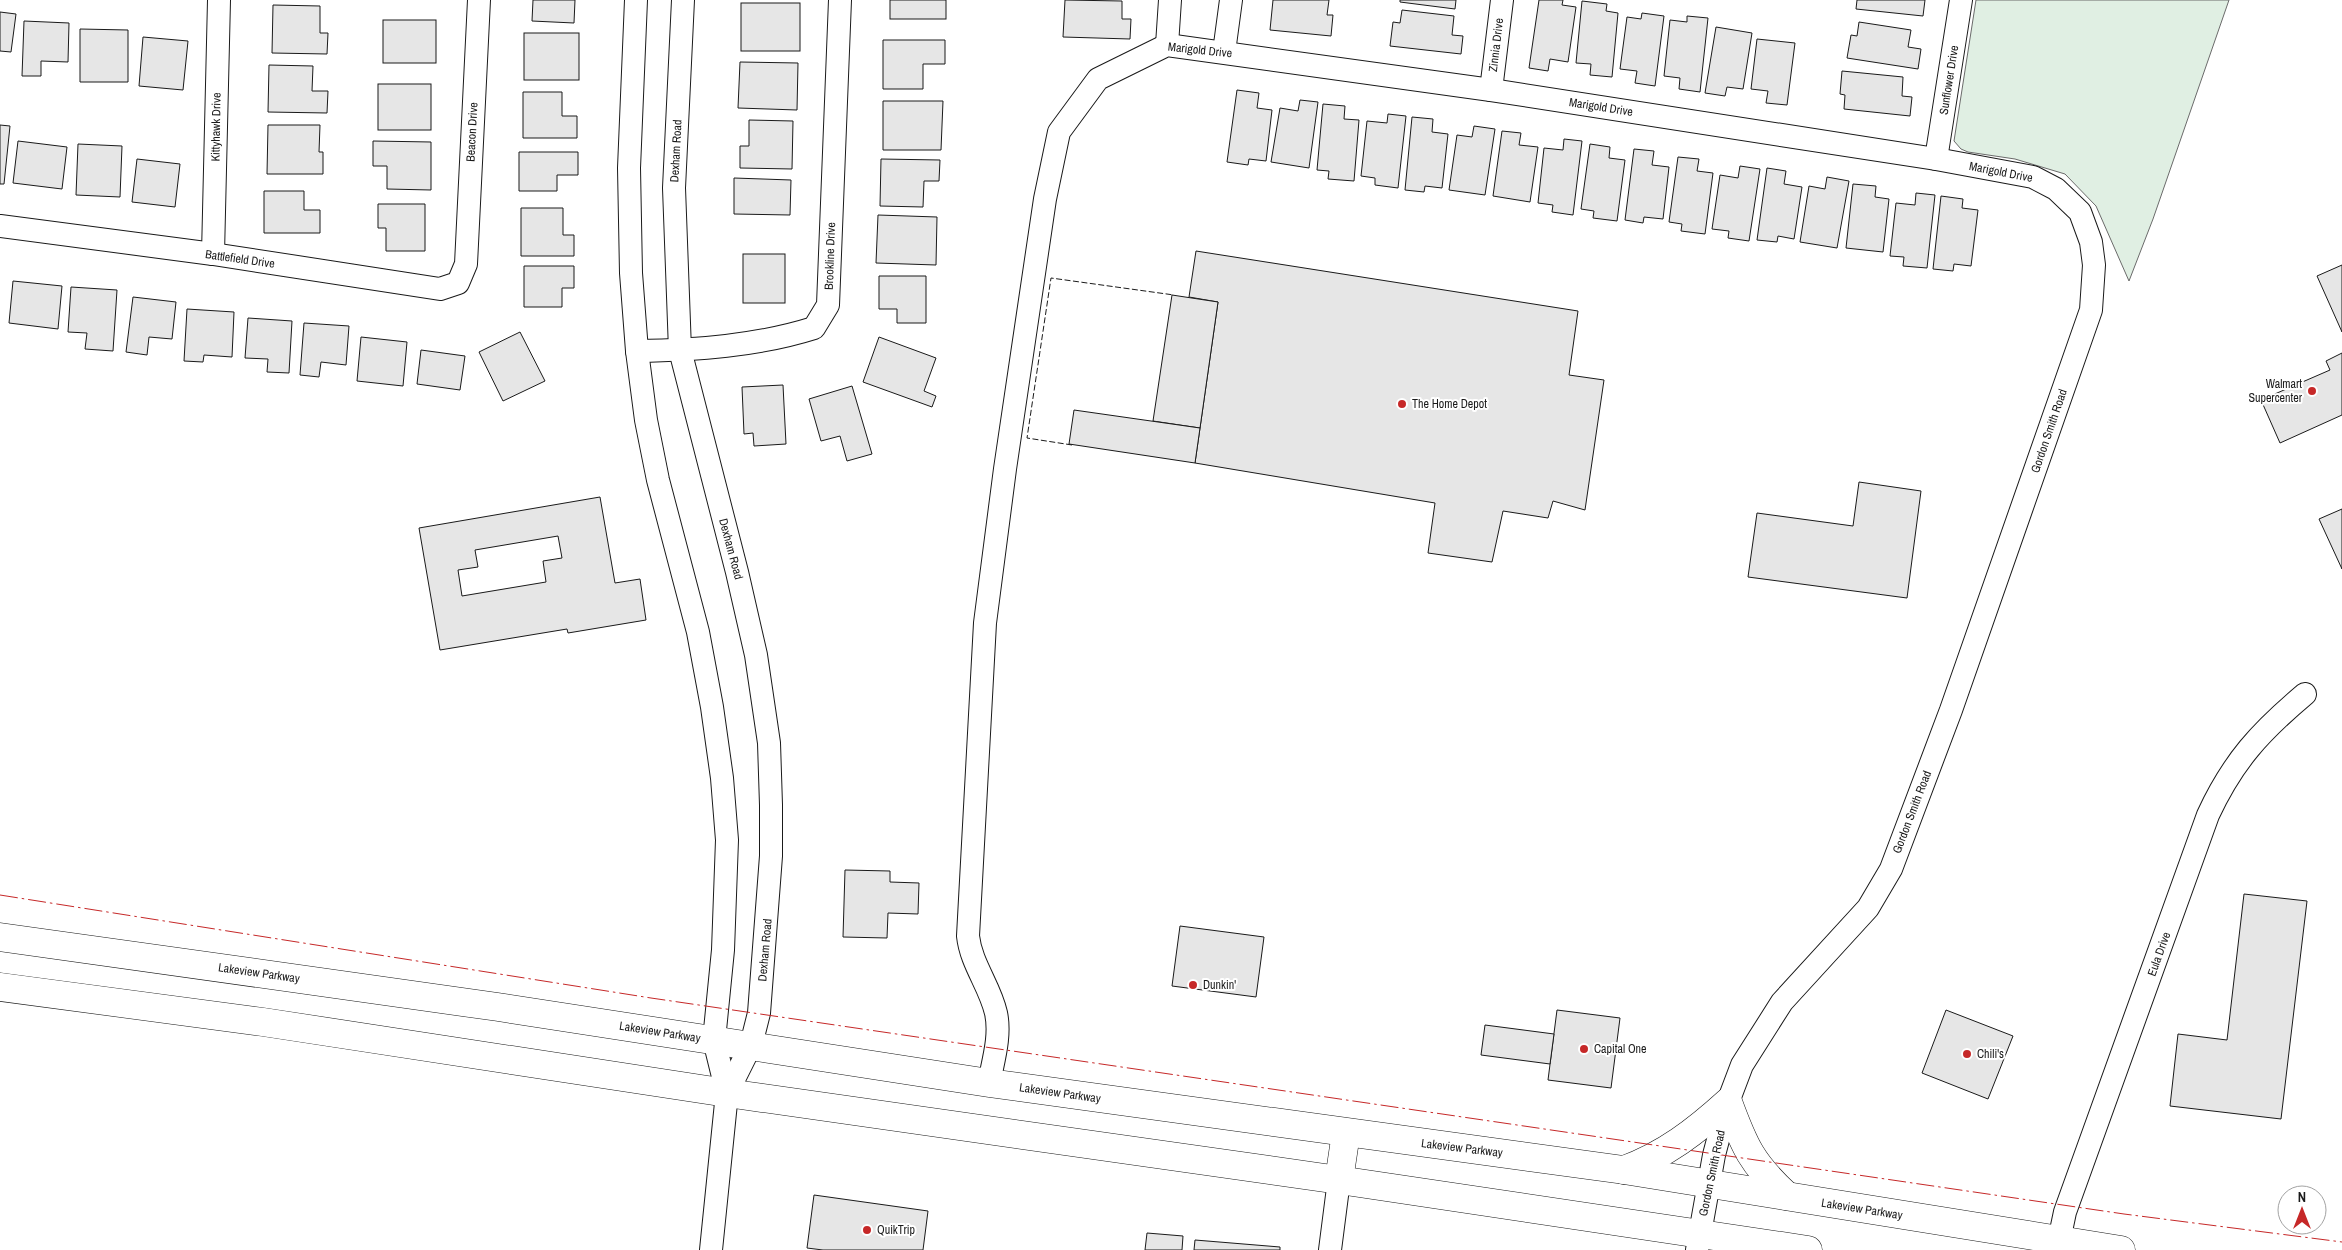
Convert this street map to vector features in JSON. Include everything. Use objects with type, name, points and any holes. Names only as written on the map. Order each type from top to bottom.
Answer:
[{"type":"main road","name":"Lakeview Parkway","points":[[0,937],[498,1007],[989,1083],[1624,1170],[1787,1196],[2057,1245],[2121,1250]]},
{"type":"main road","points":[[0,987],[264,1022],[727,1093],[1339,1180],[1698,1241],[1808,1250]]},
{"type":"main road","points":[[1624,1170],[1652,1160],[1671,1148],[1700,1128],[1728,1102],[1741,1138],[1754,1161],[1764,1175],[1787,1196]]},
{"type":"main road","points":[[1339,1180],[1346,1133]]},
{"type":"street","name":"Kittyhawk Drive","points":[[213,254],[219,0]]},
{"type":"street","name":"Beacon Drive","points":[[466,264],[479,0]]},
{"type":"street","name":"Dexham Road","points":[[636,0],[629,168],[630,273],[637,351],[646,420],[658,480],[698,632],[722,778],[727,840],[723,950],[714,1040],[727,1093],[711,1250]]},
{"type":"street","name":"Dexham Road","points":[[683,0],[674,188],[680,350],[738,572],[756,655],[769,743],[771,856],[759,1013],[752,1045],[727,1093]]},
{"type":"street","name":"Brookline Drive","points":[[637,351],[680,350],[779,339],[814,328],[828,305],[840,0]]},
{"type":"street","points":[[1167,45],[1170,0]]},
{"type":"street","points":[[1224,52],[1231,0]]},
{"type":"street","name":"Zinnia Drive","points":[[1491,90],[1502,0]]},
{"type":"street","name":"Sunflower Drive","points":[[1936,160],[1961,0]]},
{"type":"street","name":"Marigold Drive","points":[[989,1083],[997,1040],[996,1014],[970,950],[968,936],[984,633],[1005,469],[1045,199],[1059,132],[1098,79],[1167,45],[1491,90],[2033,177],[2056,189],[2080,212],[2090,242],[2094,265],[2091,310],[2074,360]]},
{"type":"street","name":"Battlefield Drive","points":[[0,226],[213,254],[440,288],[458,283],[466,264]]},
{"type":"street","name":"Gordon Smith Road","points":[[1698,1241],[1708,1183],[1728,1102],[1742,1065],[1782,1002],[1868,908],[1891,869],[1957,693],[2074,360]]},
{"type":"street","name":"Eula Drive","points":[[2057,1245],[2065,1212],[2208,815],[2219,790],[2239,758],[2260,734],[2305,694]]},
{"type":"street","points":[[1330,1250],[1339,1180]]},
{"type":"green space","points":[[1976,0],[2229,0],[2153,219],[2129,281],[2096,206],[2065,174],[2015,159],[1968,152],[1961,149],[1954,141]]},
{"type":"building","points":[[533,0],[575,0],[574,23],[532,21]]},
{"type":"building","points":[[890,0],[946,0],[946,19],[890,19]]},
{"type":"building","points":[[1065,0],[1122,1],[1122,19],[1131,19],[1130,39],[1063,37]]},
{"type":"building","points":[[1273,0],[1329,0],[1327,15],[1333,15],[1331,36],[1270,30]]},
{"type":"building","points":[[1400,0],[1456,0],[1455,9],[1400,2]]},
{"type":"building","points":[[1539,0],[1563,0],[1562,5],[1576,7],[1568,62],[1550,59],[1548,71],[1529,68]]},
{"type":"building","points":[[1857,0],[1925,0],[1923,16],[1856,9]]},
{"type":"building","points":[[1582,1],[1607,4],[1606,11],[1618,13],[1612,77],[1590,75],[1591,64],[1576,63]]},
{"type":"building","points":[[741,3],[800,3],[800,51],[741,51]]},
{"type":"building","points":[[273,5],[320,6],[320,33],[328,33],[327,54],[272,53]]},
{"type":"building","points":[[1402,10],[1454,16],[1452,35],[1463,36],[1461,54],[1390,46],[1393,22],[1400,23]]},
{"type":"building","points":[[0,12],[16,14],[11,52],[0,51]]},
{"type":"building","points":[[1642,13],[1664,16],[1655,86],[1635,83],[1637,71],[1620,69],[1627,17],[1641,19]]},
{"type":"building","points":[[1687,16],[1708,18],[1700,92],[1679,89],[1680,78],[1664,76],[1670,20],[1687,22]]},
{"type":"building","points":[[383,20],[436,20],[436,63],[383,63]]},
{"type":"building","points":[[24,21],[69,23],[68,62],[41,61],[41,76],[22,76]]},
{"type":"building","points":[[1859,22],[1911,30],[1908,47],[1921,49],[1918,69],[1847,58],[1851,35],[1857,36]]},
{"type":"building","points":[[1716,27],[1752,33],[1743,89],[1727,87],[1725,96],[1705,93]]},
{"type":"building","points":[[80,29],[128,30],[128,82],[80,82]]},
{"type":"building","points":[[524,33],[579,33],[579,80],[524,80]]},
{"type":"building","points":[[143,37],[188,41],[183,90],[139,86]]},
{"type":"building","points":[[1757,39],[1795,43],[1787,105],[1766,103],[1768,91],[1751,89]]},
{"type":"building","points":[[883,40],[945,40],[945,64],[923,64],[923,89],[883,89]]},
{"type":"building","points":[[740,62],[798,63],[797,110],[738,108]]},
{"type":"building","points":[[269,65],[313,66],[312,91],[328,91],[327,113],[268,112]]},
{"type":"building","points":[[1842,71],[1903,77],[1902,96],[1912,97],[1910,116],[1844,109],[1845,95],[1840,94]]},
{"type":"building","points":[[378,84],[431,84],[431,130],[378,130]]},
{"type":"building","points":[[1237,90],[1259,93],[1257,108],[1272,110],[1266,161],[1249,159],[1248,165],[1227,162]]},
{"type":"building","points":[[523,92],[562,92],[562,116],[577,116],[577,138],[523,138]]},
{"type":"building","points":[[1300,100],[1318,102],[1309,168],[1271,162],[1280,108],[1298,111]]},
{"type":"building","points":[[883,101],[943,101],[941,150],[883,150]]},
{"type":"building","points":[[1323,104],[1345,106],[1344,119],[1359,120],[1354,181],[1328,179],[1329,171],[1317,170]]},
{"type":"building","points":[[1388,114],[1406,116],[1398,188],[1375,185],[1375,178],[1361,176],[1367,121],[1387,123]]},
{"type":"building","points":[[1412,117],[1433,119],[1432,132],[1448,134],[1442,188],[1425,186],[1424,192],[1405,190]]},
{"type":"building","points":[[749,120],[793,121],[792,169],[740,168],[740,146],[749,146]]},
{"type":"building","points":[[0,125],[10,126],[4,184],[0,184]]},
{"type":"building","points":[[268,125],[320,125],[319,152],[323,152],[323,174],[267,174]]},
{"type":"building","points":[[1474,126],[1495,129],[1485,195],[1449,190],[1457,135],[1472,137]]},
{"type":"building","points":[[1502,131],[1521,133],[1519,145],[1538,147],[1530,202],[1493,196]]},
{"type":"building","points":[[1564,139],[1582,141],[1573,215],[1552,212],[1553,205],[1538,203],[1544,148],[1563,150]]},
{"type":"building","points":[[18,141],[67,147],[62,189],[13,183]]},
{"type":"building","points":[[373,141],[431,142],[431,190],[387,189],[387,166],[373,166]]},
{"type":"building","points":[[78,144],[122,146],[120,197],[76,195]]},
{"type":"building","points":[[1590,144],[1610,147],[1609,158],[1625,160],[1617,221],[1593,218],[1594,211],[1581,209]]},
{"type":"building","points":[[1634,149],[1654,151],[1652,165],[1669,167],[1663,219],[1644,217],[1643,223],[1625,220]]},
{"type":"building","points":[[519,152],[578,152],[578,175],[557,175],[557,191],[519,191]]},
{"type":"building","points":[[1678,157],[1699,159],[1697,171],[1713,173],[1705,234],[1681,231],[1682,224],[1669,222]]},
{"type":"building","points":[[137,159],[180,164],[175,207],[132,202]]},
{"type":"building","points":[[881,159],[940,160],[939,181],[924,181],[923,207],[880,206]]},
{"type":"building","points":[[1740,166],[1760,169],[1749,241],[1728,238],[1729,231],[1712,229],[1720,175],[1738,178]]},
{"type":"building","points":[[1767,168],[1786,171],[1784,184],[1802,187],[1794,239],[1778,236],[1777,242],[1757,240]]},
{"type":"building","points":[[1827,177],[1849,181],[1837,248],[1800,242],[1809,186],[1825,189]]},
{"type":"building","points":[[734,178],[791,180],[790,215],[734,214]]},
{"type":"building","points":[[1853,184],[1876,186],[1875,197],[1889,199],[1883,252],[1846,248]]},
{"type":"building","points":[[264,191],[304,191],[304,210],[320,210],[320,233],[264,233]]},
{"type":"building","points":[[1916,193],[1935,195],[1927,268],[1903,266],[1904,257],[1890,256],[1896,203],[1915,205]]},
{"type":"building","points":[[1941,196],[1963,199],[1962,208],[1978,210],[1971,266],[1954,264],[1953,271],[1933,269]]},
{"type":"building","points":[[378,204],[425,204],[425,251],[386,251],[386,228],[378,228]]},
{"type":"building","points":[[521,208],[563,208],[563,235],[574,235],[574,256],[521,256]]},
{"type":"building","points":[[878,215],[937,217],[936,265],[876,263]]},
{"type":"building","name":"The Home Depot","points":[[1196,251],[1578,311],[1569,375],[1604,380],[1585,510],[1553,501],[1548,518],[1503,511],[1492,562],[1428,553],[1435,503],[1195,463],[1218,302],[1189,297]]},
{"type":"building","points":[[743,254],[785,254],[785,303],[743,303]]},
{"type":"building","points":[[2342,265],[2342,332],[2317,276]]},
{"type":"building","points":[[524,266],[574,266],[574,288],[562,288],[562,307],[524,307]]},
{"type":"building","points":[[879,276],[926,276],[926,323],[897,323],[897,309],[879,309]]},
{"type":"building","points":[[13,281],[62,286],[58,329],[9,323]]},
{"type":"building","points":[[71,287],[117,290],[113,351],[85,349],[87,333],[68,332]]},
{"type":"building","points":[[1172,295],[1218,302],[1200,428],[1153,421]]},
{"type":"building","points":[[133,297],[176,302],[172,339],[149,337],[147,355],[126,352]]},
{"type":"building","points":[[187,309],[234,312],[232,357],[204,355],[203,362],[184,361]]},
{"type":"building","points":[[248,318],[292,321],[289,373],[267,372],[268,359],[245,358]]},
{"type":"building","points":[[304,323],[349,326],[346,365],[321,362],[319,377],[300,375]]},
{"type":"building","points":[[520,332],[545,381],[503,401],[479,352]]},
{"type":"building","points":[[361,337],[407,342],[403,386],[357,381]]},
{"type":"building","points":[[879,337],[936,358],[924,391],[936,396],[932,407],[863,382]]},
{"type":"building","points":[[421,350],[465,356],[460,390],[417,384]]},
{"type":"building","name":"Walmart Supercenter","points":[[2342,353],[2342,415],[2280,443],[2261,400],[2330,370],[2326,361]]},
{"type":"building","points":[[783,385],[786,444],[754,446],[753,433],[744,434],[742,387]]},
{"type":"building","points":[[852,386],[872,454],[847,461],[840,436],[821,441],[809,399]]},
{"type":"building","points":[[1074,410],[1200,428],[1195,463],[1069,444]]},
{"type":"building","points":[[1859,482],[1921,491],[1907,598],[1748,577],[1757,513],[1853,526]]},
{"type":"building","points":[[600,497],[615,583],[640,579],[646,620],[568,633],[567,629],[440,650],[419,528]],"holes":[[[558,536],[562,558],[543,561],[546,582],[462,596],[458,570],[478,567],[475,550]]]},
{"type":"building","points":[[2342,509],[2342,569],[2319,519]]},
{"type":"building","points":[[845,870],[890,871],[890,882],[919,883],[918,914],[888,913],[887,938],[843,937]]},
{"type":"building","points":[[2244,894],[2307,901],[2281,1119],[2170,1106],[2178,1034],[2227,1040]]},
{"type":"building","points":[[1180,926],[1264,937],[1256,997],[1172,986]]},
{"type":"building","name":"Capital One","points":[[1557,1010],[1620,1018],[1611,1088],[1548,1080]]},
{"type":"building","name":"Chili's","points":[[1946,1010],[2013,1036],[1988,1099],[1922,1073]]},
{"type":"building","points":[[1485,1025],[1554,1034],[1550,1064],[1481,1055]]},
{"type":"building","name":"QuikTrip","points":[[814,1195],[928,1211],[923,1250],[823,1250],[807,1248]]},
{"type":"building","points":[[1147,1233],[1183,1236],[1182,1250],[1145,1250]]},
{"type":"building","points":[[1195,1240],[1280,1247],[1280,1250],[1194,1250]]},
{"type":"fence","points":[[1072,445],[1027,438],[1051,278],[1174,295]]},
{"type":"power","points":[[0,895],[651,998],[2124,1214],[2342,1242]]},
{"type":"place","name":"Walmart Supercenter","points":[[2312,391]]},
{"type":"place","name":"The Home Depot","points":[[1402,404]]},
{"type":"place","name":"Dunkin'","points":[[1193,985]]},
{"type":"place","name":"Capital One","points":[[1584,1049]]},
{"type":"place","name":"Chili's","points":[[1967,1054]]},
{"type":"place","name":"QuikTrip","points":[[867,1230]]}]
